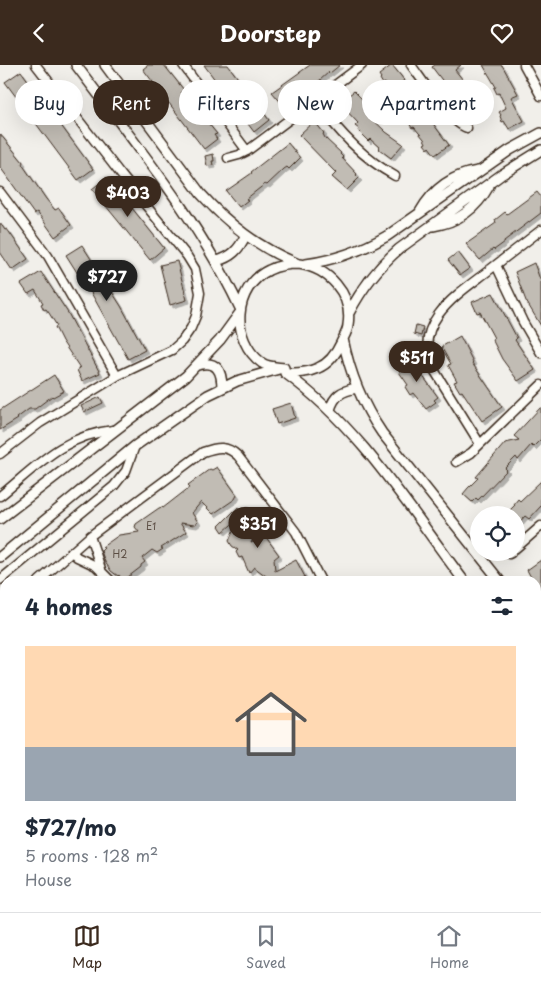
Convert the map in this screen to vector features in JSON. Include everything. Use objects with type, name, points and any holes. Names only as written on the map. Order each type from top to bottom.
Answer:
[{"type":"street","points":[[0,454],[40,423],[117,376],[172,350],[182,341],[191,328],[196,316],[200,293],[195,269],[187,256],[36,65]]},
{"type":"street","points":[[76,65],[184,208],[216,261],[239,310],[240,333],[249,350],[263,364],[284,371],[303,373],[320,367],[335,356],[348,327],[349,313],[344,296],[334,281],[320,270],[262,247],[229,223],[202,194],[105,65]]},
{"type":"street","points":[[183,65],[247,151]]},
{"type":"street","points":[[342,80],[362,65]]},
{"type":"street","points":[[411,65],[449,113],[462,126],[467,128]]},
{"type":"street","points":[[524,65],[541,96]]},
{"type":"street","points":[[228,158],[247,151],[282,125]]},
{"type":"street","points":[[334,125],[361,152],[395,176]]},
{"type":"street","points":[[0,519],[198,365],[220,340],[239,310],[245,293],[255,280],[268,270],[282,265],[326,261],[368,247],[387,236],[510,151],[541,133]]},
{"type":"street","points":[[349,313],[366,283],[384,263],[490,183],[541,150]]},
{"type":"street","points":[[419,214],[425,203],[444,184],[455,177],[481,171]]},
{"type":"street","points":[[471,177],[481,190]]},
{"type":"street","points":[[430,227],[455,220],[466,213],[476,205],[490,183]]},
{"type":"street","points":[[0,192],[48,256],[117,376]]},
{"type":"street","points":[[432,205],[442,218]]},
{"type":"street","points":[[480,444],[436,374],[428,354],[428,340],[432,325],[442,308],[456,295],[541,230]]},
{"type":"street","points":[[216,261],[235,253],[245,235]]},
{"type":"street","points":[[496,265],[523,322],[541,353]]},
{"type":"street","points":[[343,339],[356,388],[382,433],[496,576]]},
{"type":"street","points":[[198,365],[211,364],[217,367],[221,373],[222,388]]},
{"type":"street","points":[[0,557],[135,446],[208,395],[252,376],[284,371],[330,410],[363,447],[460,576]]},
{"type":"street","points":[[456,462],[465,458],[541,385]]},
{"type":"street","points":[[330,410],[340,393],[356,388]]},
{"type":"street","points":[[0,496],[66,444],[89,435],[113,430]]},
{"type":"street","points":[[5,576],[114,486],[126,471],[135,446]]},
{"type":"street","points":[[44,576],[90,535],[202,452],[218,447],[226,448],[238,457],[296,532],[318,576]]},
{"type":"street","points":[[525,541],[540,529]]},
{"type":"street","points":[[90,535],[94,542],[96,559],[106,576]]},
{"type":"street","points":[[72,551],[77,557],[102,571]]},
{"type":"building","points":[[148,65],[164,65],[179,84],[179,116],[169,103],[169,80],[151,80],[143,69]]},
{"type":"building","points":[[204,65],[228,65],[239,80],[215,80]]},
{"type":"building","points":[[310,65],[340,65],[320,80],[289,80]]},
{"type":"building","points":[[392,65],[404,80],[381,80],[379,75]]},
{"type":"building","points":[[435,65],[461,65],[455,70],[463,80],[442,80],[432,67]]},
{"type":"building","points":[[483,65],[502,65],[518,94],[511,97],[524,121],[509,129],[504,121],[502,122],[499,112],[506,108],[499,93],[497,94],[494,88],[496,87],[494,80],[492,80]]},
{"type":"building","points":[[21,71],[28,80],[15,80],[15,95],[5,82]]},
{"type":"building","points":[[278,88],[278,99],[272,92]]},
{"type":"building","points":[[354,91],[362,99],[362,125],[379,125],[403,144],[391,158],[370,139],[368,141],[355,126],[358,123],[352,117],[352,93]]},
{"type":"building","points":[[37,125],[61,125],[93,169],[78,180]]},
{"type":"building","points":[[186,125],[210,125],[217,134],[214,135],[217,139],[204,149]]},
{"type":"building","points":[[249,125],[263,125],[254,132]]},
{"type":"building","points":[[310,125],[317,125],[324,133],[325,138],[341,153],[342,158],[359,178],[347,190],[332,177],[336,173],[299,135]]},
{"type":"building","points":[[410,125],[434,125],[449,145],[435,155],[424,144],[426,143],[424,139],[414,127],[412,128]]},
{"type":"building","points":[[0,134],[23,162],[22,164],[46,199],[55,210],[59,208],[71,225],[55,237],[37,212],[34,214],[0,167]]},
{"type":"building","points":[[288,143],[300,158],[289,169],[287,167],[284,169],[267,185],[265,184],[246,199],[248,200],[239,207],[226,191],[252,173]]},
{"type":"building","points":[[213,154],[213,165],[207,166],[205,156]]},
{"type":"building","points":[[107,177],[164,248],[150,260],[92,189]]},
{"type":"building","points":[[537,192],[541,197],[541,213],[480,260],[466,244],[496,223],[495,220],[505,212],[507,214]]},
{"type":"building","points":[[0,223],[5,230],[7,229],[28,259],[12,270],[0,252]]},
{"type":"building","points":[[82,245],[121,306],[145,350],[128,359],[80,273],[78,274],[66,255]]},
{"type":"building","points":[[458,252],[470,268],[460,275],[448,260]]},
{"type":"building","points":[[177,261],[187,300],[170,305],[160,265]]},
{"type":"building","points":[[534,263],[541,282],[541,326],[526,301],[515,272]]},
{"type":"building","points":[[41,272],[68,313],[100,373],[82,381],[77,370],[80,368],[62,341],[55,327],[57,326],[49,313],[46,309],[44,310],[41,304],[43,303],[35,290],[28,294],[21,284]]},
{"type":"building","points":[[493,293],[517,338],[515,340],[535,370],[518,381],[502,359],[492,339],[494,338],[480,312],[477,313],[472,302]]},
{"type":"building","points":[[416,325],[423,327],[421,336],[414,334]]},
{"type":"building","points":[[460,336],[472,363],[502,407],[482,421],[454,382],[457,381],[448,365],[451,364],[441,347]]},
{"type":"building","points":[[413,354],[418,361],[412,365],[438,397],[434,400],[436,402],[426,409],[413,393],[410,395],[405,387],[408,385],[399,372],[401,370],[397,365]]},
{"type":"building","points":[[54,375],[64,391],[52,396],[35,409],[29,409],[18,419],[0,430],[0,410]]},
{"type":"building","points":[[100,397],[103,403],[84,412],[81,406]]},
{"type":"building","points":[[291,403],[295,418],[277,424],[272,409]]},
{"type":"building","points":[[541,407],[541,439],[533,447],[531,445],[518,460],[516,457],[505,468],[507,470],[478,500],[476,498],[472,502],[463,494],[505,443],[519,440],[514,436]]},
{"type":"building","points":[[217,467],[237,495],[235,499],[213,514],[201,502],[192,513],[198,522],[194,525],[180,523],[186,532],[161,548],[163,549],[157,553],[152,550],[142,558],[145,562],[141,567],[129,576],[118,576],[111,571],[105,562],[101,551],[104,548],[102,547],[119,535],[139,532],[135,527],[136,524],[159,508],[163,508],[190,487],[188,485],[210,469],[212,470]]},
{"type":"building","points":[[541,481],[541,506],[529,519],[525,516],[525,506],[514,506],[518,499],[520,501]]},
{"type":"building","points":[[247,506],[259,527],[251,543],[265,536],[279,555],[274,559],[275,571],[296,560],[304,576],[266,576],[254,567],[249,573],[242,557],[239,558],[236,552],[238,550],[229,541],[238,519],[223,532],[219,526],[238,507],[242,511]]},
{"type":"building","points":[[541,560],[541,576],[530,576],[527,570]]}]
